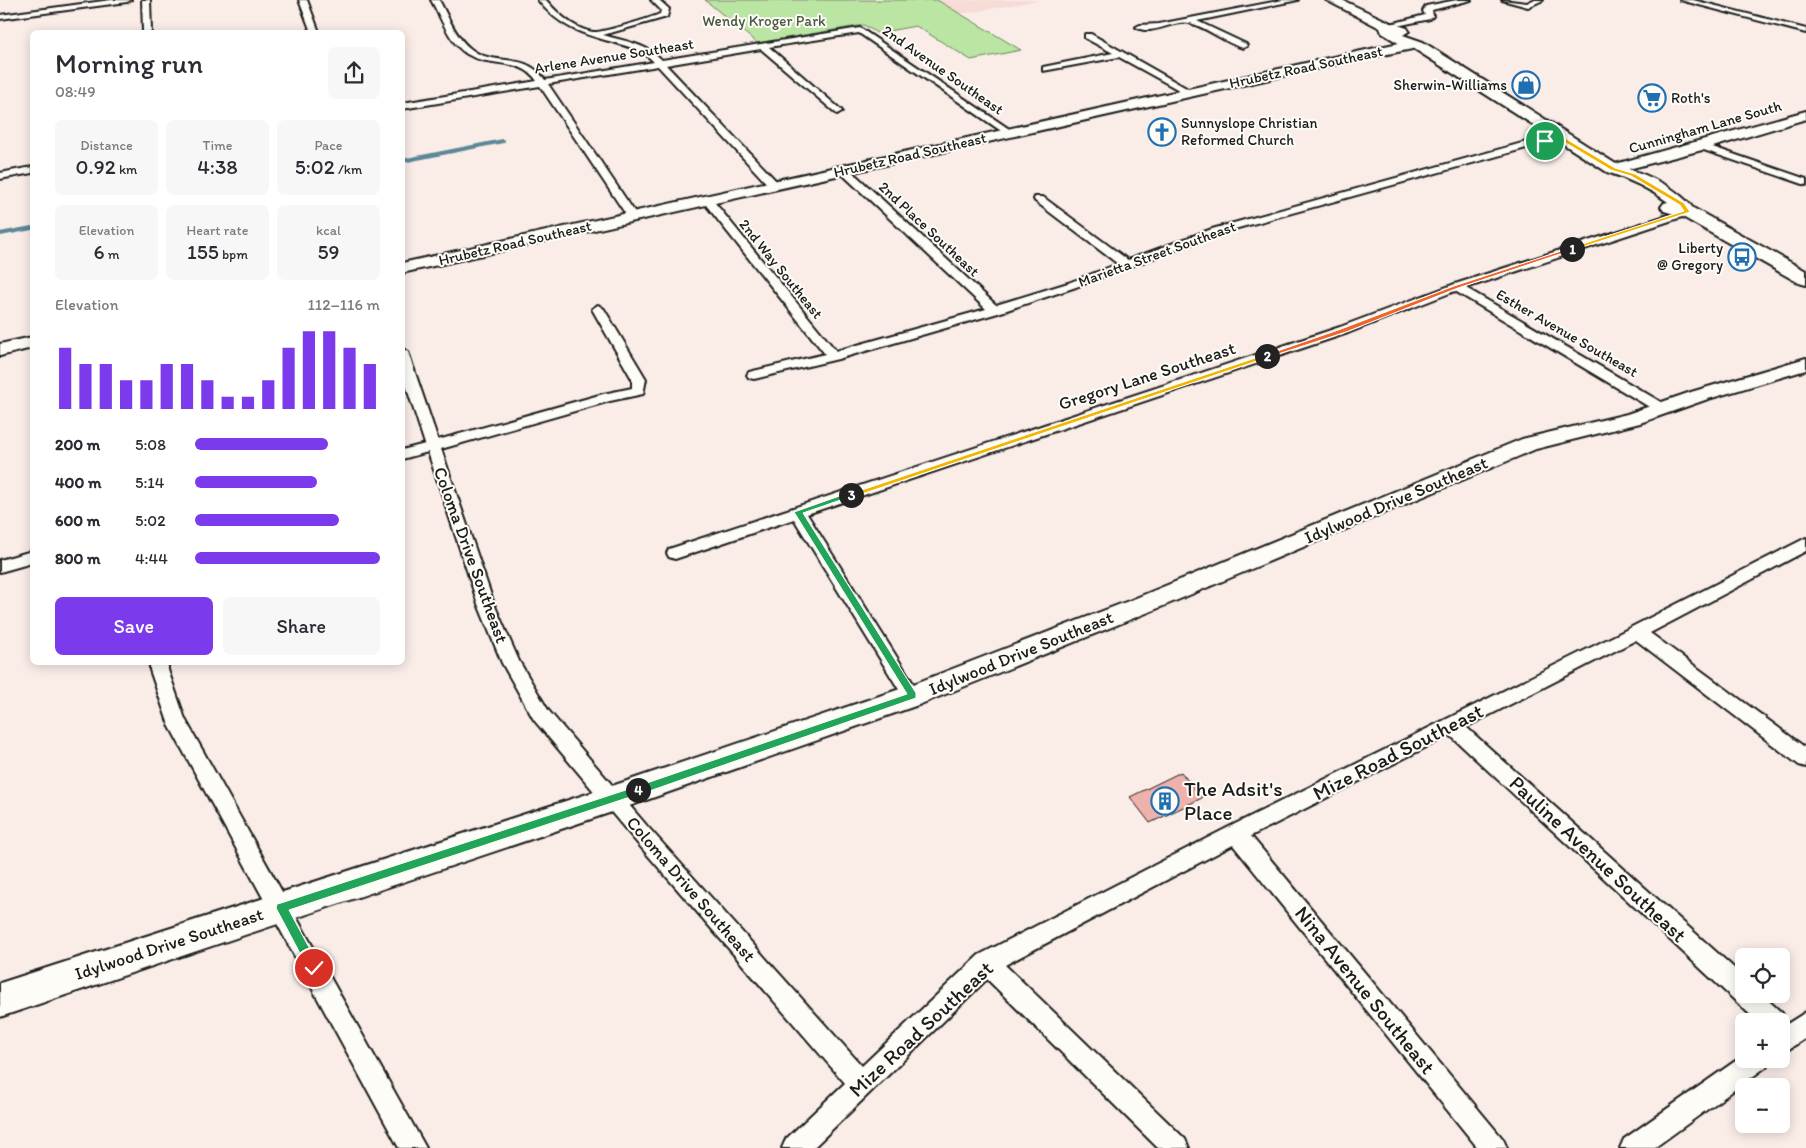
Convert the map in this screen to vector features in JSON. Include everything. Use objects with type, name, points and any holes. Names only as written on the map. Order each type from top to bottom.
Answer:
[{"type":"main road","points":[[1332,0],[1387,26],[1386,30],[1405,42],[1418,45],[1613,169],[1617,177],[1668,207],[1687,212],[1806,279]]},
{"type":"street","points":[[0,16],[127,0]]},
{"type":"street","points":[[146,0],[147,30]]},
{"type":"street","points":[[303,0],[314,30]]},
{"type":"street","points":[[435,0],[467,50],[480,56],[531,68],[544,83],[633,217]]},
{"type":"street","points":[[542,0],[553,13],[565,22],[595,34],[638,47],[651,54],[774,185]]},
{"type":"street","points":[[595,34],[664,15],[665,9],[655,0]]},
{"type":"street","points":[[1140,27],[1189,20],[1294,0]]},
{"type":"street","points":[[1387,26],[1427,17],[1429,16],[1427,11],[1429,8],[1467,0]]},
{"type":"street","points":[[1506,0],[1528,5],[1539,0]]},
{"type":"street","points":[[1684,0],[1806,31]]},
{"type":"street","points":[[1189,20],[1243,46]]},
{"type":"street","name":"Arlene Avenue Southeast","points":[[405,106],[860,30]]},
{"type":"street","name":"2nd Avenue Southeast","points":[[860,30],[1010,133]]},
{"type":"street","points":[[1088,36],[1191,93]]},
{"type":"street","name":"Hrubetz Road Southeast","points":[[405,267],[1391,49],[1418,45]]},
{"type":"street","points":[[764,47],[837,111]]},
{"type":"street","points":[[1046,69],[1120,54]]},
{"type":"street","name":"Cunningham Lane South","points":[[1613,169],[1701,146],[1806,115]]},
{"type":"street","name":"Marietta Street Southeast","points":[[754,376],[833,356],[1072,286],[1216,231],[1536,142],[1562,138]]},
{"type":"street","points":[[1701,146],[1806,182]]},
{"type":"street","points":[[0,176],[30,170]]},
{"type":"street","name":"2nd Place Southeast","points":[[844,170],[994,310]]},
{"type":"street","points":[[1039,199],[1127,265]]},
{"type":"street","name":"2nd Way Southeast","points":[[707,200],[833,356]]},
{"type":"street","name":"Gregory Lane Southeast","points":[[675,553],[1344,330],[1456,287],[1687,212]]},
{"type":"street","name":"Esther Avenue Southeast","points":[[1456,287],[1662,408]]},
{"type":"street","points":[[405,454],[608,397],[638,391],[639,379],[598,309]]},
{"type":"street","points":[[0,350],[30,343]]},
{"type":"street","name":"Coloma Drive Southeast","points":[[405,361],[486,604],[511,663],[541,715],[612,799],[862,1084]]},
{"type":"street","name":"Idylwood Drive Southeast","points":[[0,1000],[612,799],[912,696],[1140,606],[1529,444],[1611,426],[1662,408],[1806,364]]},
{"type":"street","points":[[798,512],[912,696]]},
{"type":"street","name":"Mize Road Southeast","points":[[795,1148],[988,963],[1236,833],[1636,632],[1806,544]]},
{"type":"street","points":[[0,566],[30,557]]},
{"type":"street","points":[[1636,632],[1806,760]]},
{"type":"street","points":[[159,665],[176,720],[412,1148]]},
{"type":"street","name":"Pauline Avenue Southeast","points":[[1452,724],[1735,986]]},
{"type":"street","name":"Nina Avenue Southeast","points":[[1236,833],[1494,1148]]},
{"type":"street","points":[[988,963],[1176,1148]]},
{"type":"street","name":"Pauline Avenue Southeast","points":[[1754,1003],[1766,1013]]},
{"type":"street","points":[[1633,1148],[1745,1068]]},
{"type":"shaded area","points":[[937,0],[1041,0],[961,14]]},
{"type":"green space","name":"Wendy Kroger Park","points":[[705,0],[937,0],[1021,50],[971,60],[916,26],[877,33],[864,25],[757,43]]},
{"type":"building","name":"The Adsit's Place","points":[[1181,772],[1202,798],[1150,823],[1130,797]]},
{"type":"waterway","points":[[405,160],[503,141]]},
{"type":"waterway","points":[[0,234],[30,228]]},
{"type":"place","name":"Sherwin-Williams","points":[[1526,85]]},
{"type":"place","name":"Roth's","points":[[1652,98]]},
{"type":"place","name":"Sunnyslope Christian Reformed Church","points":[[1162,132]]},
{"type":"place","name":"Liberty @ Gregory","points":[[1742,257]]},
{"type":"place","name":"The Adsit's Place","points":[[1165,801]]},
{"type":"route","points":[[314,968],[281,908],[612,799],[912,696],[798,512],[1344,330],[1456,287],[1687,212],[1682,204],[1633,175],[1613,169],[1562,138],[1545,141]]}]
